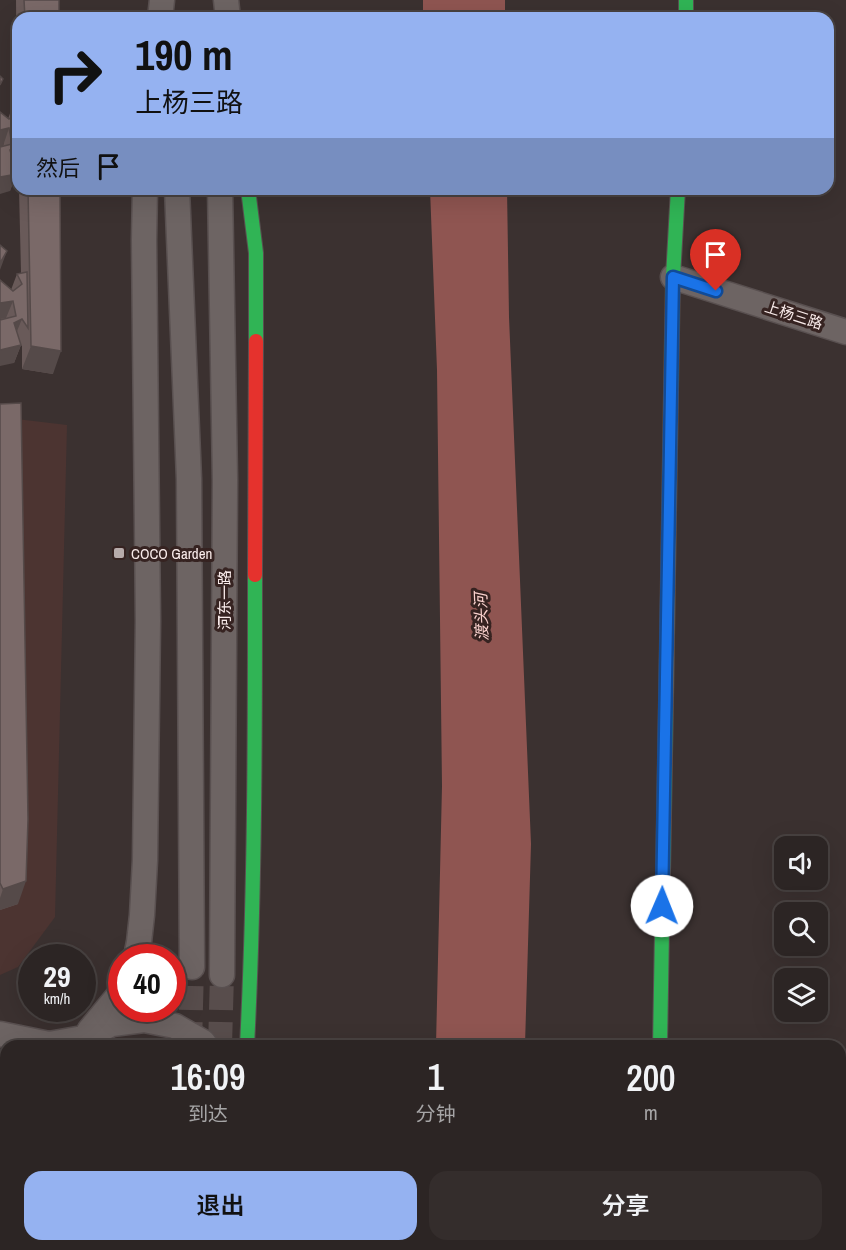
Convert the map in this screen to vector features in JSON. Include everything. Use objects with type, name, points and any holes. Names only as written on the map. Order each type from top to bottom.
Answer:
[{"type":"street","points":[[139,944],[145,860],[148,609],[144,240],[146,195]]},
{"type":"street","points":[[177,195],[189,479],[192,967]]},
{"type":"street","name":"河东一路","points":[[220,195],[225,480],[222,975]]},
{"type":"street","points":[[247,1040],[255,786],[256,277],[256,253],[249,195]]},
{"type":"street","points":[[660,1040],[673,277],[678,195]]},
{"type":"street","name":"上杨三路","points":[[673,277],[846,332]]},
{"type":"street","points":[[81,1040],[108,1009]]},
{"type":"street","points":[[83,1040],[112,1024],[144,1020],[175,1026],[200,1040]]},
{"type":"street","points":[[0,1034],[29,1040]]},
{"type":"shaded area","points":[[0,417],[67,425],[55,917],[35,944],[18,944],[18,967],[0,975]]},
{"type":"water","points":[[423,0],[505,0],[505,12],[423,12]]},
{"type":"water","name":"渡头河","points":[[430,195],[507,195],[509,317],[531,844],[525,1040],[436,1040],[442,786],[437,370]]},
{"type":"building","points":[[24,0],[59,0],[59,12],[25,12]]},
{"type":"building","points":[[0,112],[9,119],[12,117],[12,144],[9,128],[0,130]]},
{"type":"building","points":[[12,144],[10,150],[12,175],[0,177],[0,147]]},
{"type":"building","points":[[28,195],[60,195],[61,351],[31,346]]},
{"type":"building","points":[[0,245],[7,251],[0,263]]},
{"type":"building","points":[[27,272],[28,328],[22,319],[14,323],[21,345],[0,350],[0,320],[16,316],[13,301],[0,303],[0,280],[13,291],[22,284],[17,274]]},
{"type":"building","points":[[21,403],[28,819],[26,881],[3,889],[0,883],[0,404]]},
{"type":"tunnel","points":[[190,1040],[192,967]]},
{"type":"tunnel","points":[[220,1040],[222,975]]},
{"type":"traffic: fast","points":[[686,0],[686,12]]},
{"type":"traffic: fast","points":[[249,195],[256,253],[256,341]]},
{"type":"traffic: fast","points":[[671,391],[673,277],[678,195]]},
{"type":"traffic: fast","points":[[247,1040],[255,752],[255,575]]},
{"type":"traffic: fast","points":[[660,1040],[666,699]]},
{"type":"traffic: slow","points":[[666,699],[671,391]]},
{"type":"traffic: jam","points":[[255,575],[256,341]]},
{"type":"place","name":"COCO Garden","points":[[119,553]]},
{"type":"route","points":[[662,906],[673,277],[716,291]]}]
